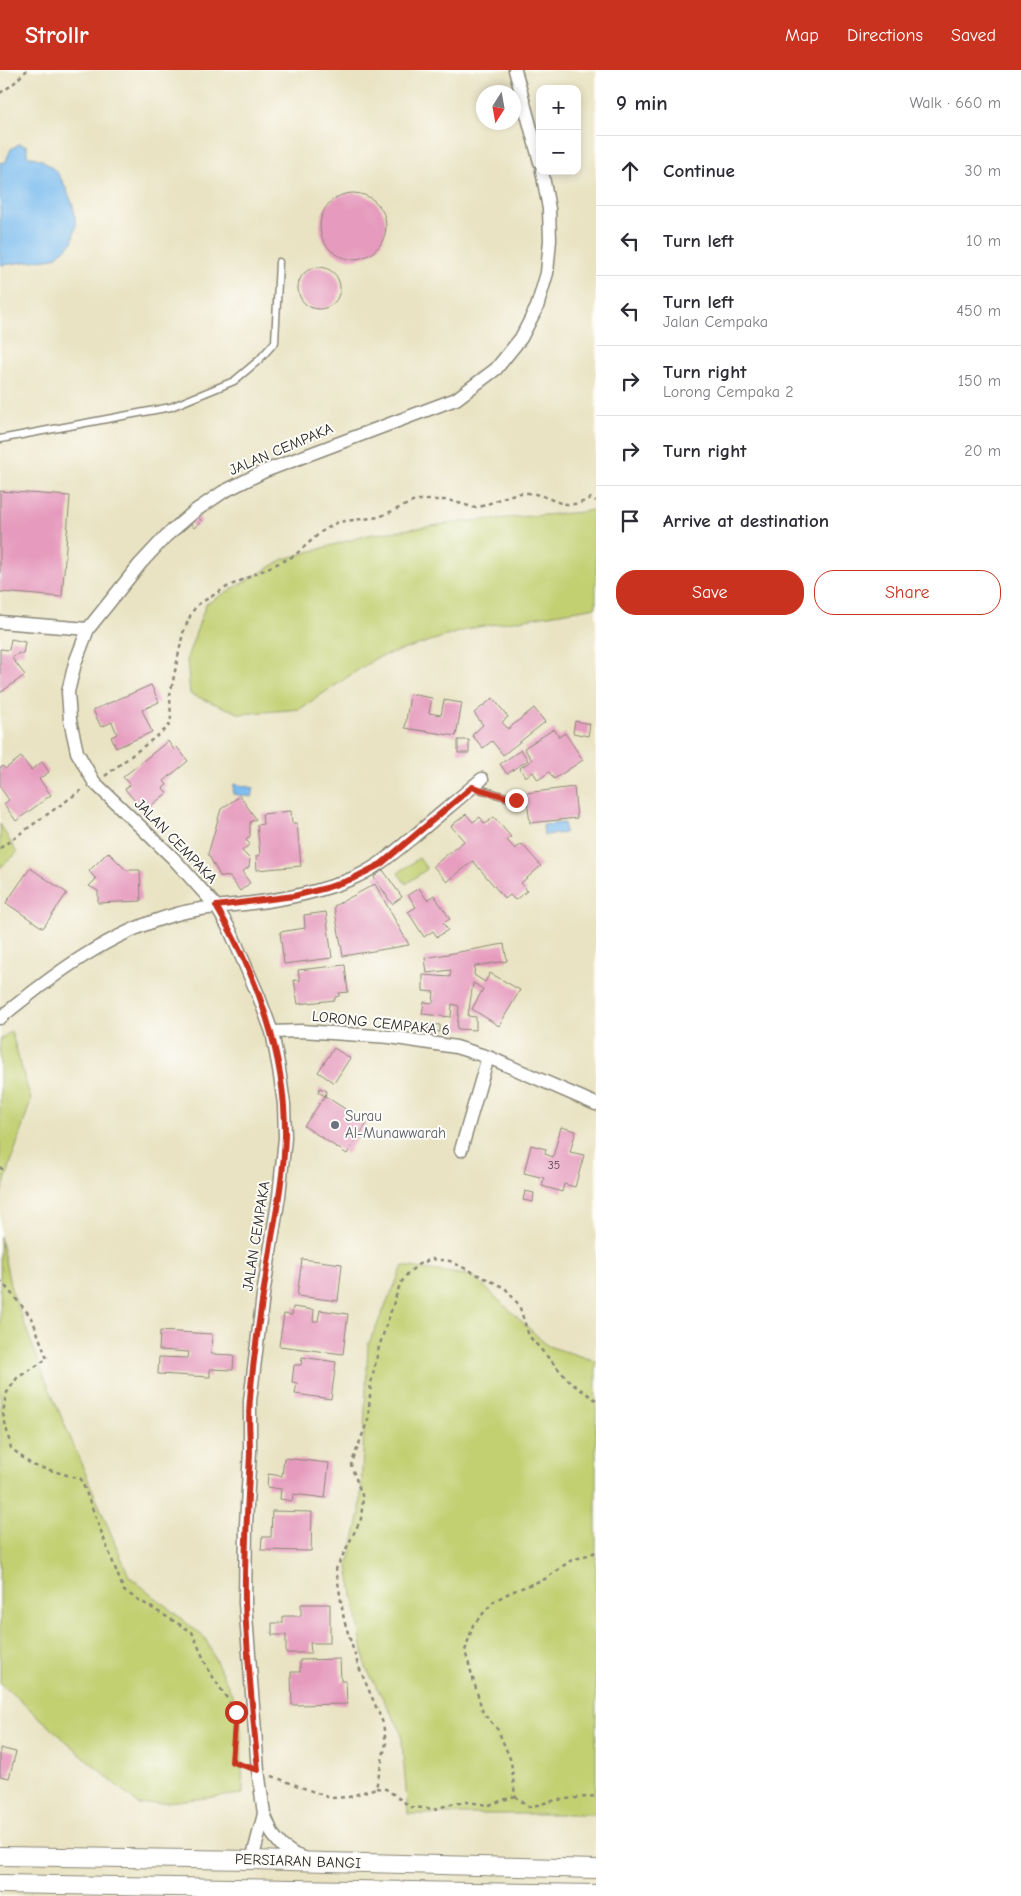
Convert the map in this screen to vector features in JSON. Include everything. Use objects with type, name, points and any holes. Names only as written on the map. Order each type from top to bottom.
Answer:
[{"type":"main road","name":"PERSIARAN BANGI","points":[[0,1856],[596,1869]]},
{"type":"main road","name":"PERSIARAN BANGI","points":[[0,1884],[596,1894]]},
{"type":"street","points":[[515,70],[536,147]]},
{"type":"street","name":"JALAN CEMPAKA","points":[[321,1862],[295,1855],[288,1851],[273,1835],[264,1814],[258,1770],[245,1603],[250,1401],[263,1295],[279,1196],[285,1138],[284,1104],[272,1032],[230,930],[216,906],[173,858],[94,782],[77,752],[70,720],[68,692],[75,663],[88,629],[140,564],[166,536],[195,510],[223,492],[265,472],[456,399],[496,369],[521,338],[537,307],[547,273],[550,240],[549,209],[543,175]]},
{"type":"street","points":[[0,622],[88,629]]},
{"type":"street","points":[[0,1018],[76,960],[111,939],[142,925],[178,914],[216,906],[294,896],[352,879],[381,864],[477,783]]},
{"type":"street","name":"LORONG CEMPAKA 6","points":[[272,1032],[399,1038],[456,1047],[488,1057],[596,1104]]},
{"type":"street","points":[[461,1150],[488,1057]]},
{"type":"street","name":"JALAN CEMPAKA","points":[[252,1860],[264,1814]]},
{"type":"lane","points":[[0,439],[171,407],[234,381],[259,360],[275,342],[279,262]]},
{"type":"lane","points":[[477,783],[516,800]]},
{"type":"path","points":[[0,93],[28,70]]},
{"type":"path","points":[[0,848],[126,761],[171,723],[170,695],[183,633],[197,605],[227,587],[294,556],[306,544],[330,526],[338,522],[379,517],[417,500],[448,500],[476,508],[515,494],[528,493],[553,502],[574,504],[591,498],[596,501]]},
{"type":"path","points":[[0,1167],[2,1169],[0,1174]]},
{"type":"path","points":[[376,1788],[386,1743],[383,1723],[358,1665],[344,1620],[336,1569],[361,1519],[363,1498],[351,1465],[368,1420],[371,1383],[379,1347],[400,1284],[408,1273],[419,1264],[432,1259],[450,1260],[505,1288],[519,1304],[529,1336],[571,1383],[596,1400]]},
{"type":"path","points":[[0,1280],[32,1318],[47,1359],[17,1378],[6,1394],[4,1414],[11,1448],[32,1465],[81,1479],[124,1591],[192,1632],[209,1671],[236,1712],[232,1762],[330,1798],[349,1798],[376,1788],[386,1790],[411,1807],[435,1809],[467,1802],[489,1804],[515,1796]]},
{"type":"path","points":[[596,1552],[570,1561],[545,1579],[494,1601],[473,1625],[465,1651],[483,1713],[498,1730],[511,1761],[515,1796],[529,1807],[556,1800],[596,1796]]},
{"type":"green space","points":[[596,509],[596,607],[472,628],[376,658],[300,709],[241,714],[190,694],[187,658],[206,604],[284,559],[368,535],[467,521],[583,512]]},
{"type":"green space","points":[[0,824],[17,853],[0,868]]},
{"type":"green space","points":[[419,858],[427,869],[406,884],[398,873]]},
{"type":"green space","points":[[11,1031],[31,1100],[0,1197],[0,1040]]},
{"type":"green space","points":[[0,1236],[11,1289],[44,1376],[129,1576],[205,1638],[240,1711],[243,1794],[139,1805],[0,1683]]},
{"type":"green space","points":[[403,1266],[473,1276],[548,1346],[596,1361],[596,1814],[408,1814],[401,1731],[366,1668],[348,1567],[360,1513],[368,1345]]},
{"type":"water","points":[[19,144],[27,146],[27,155],[42,160],[56,171],[73,205],[76,225],[72,243],[54,258],[2,265],[0,263],[0,162],[5,163],[11,149]]},
{"type":"water","points":[[234,784],[254,788],[252,797],[233,794]]},
{"type":"water","points":[[564,823],[565,833],[544,835],[543,825]]},
{"type":"building","points":[[346,193],[360,193],[372,198],[381,207],[386,219],[384,239],[377,250],[360,259],[346,259],[334,254],[325,245],[320,233],[320,219],[325,207],[334,198]]},
{"type":"building","points":[[319,267],[334,273],[340,288],[334,303],[319,309],[304,303],[298,288],[304,273]]},
{"type":"building","points":[[0,491],[70,496],[62,597],[0,592]]},
{"type":"building","points":[[198,517],[202,521],[194,528],[191,523]]},
{"type":"building","points":[[11,639],[25,642],[23,654],[19,653],[12,658],[25,675],[0,693],[0,649],[9,650]]},
{"type":"building","points":[[151,685],[159,702],[142,710],[152,732],[116,748],[111,737],[117,734],[112,722],[101,727],[93,710]]},
{"type":"building","points":[[410,694],[432,698],[429,713],[441,715],[444,700],[462,703],[456,736],[405,728]]},
{"type":"building","points":[[493,698],[508,717],[502,722],[508,729],[534,708],[545,722],[503,755],[492,741],[483,748],[472,735],[483,725],[474,713]]},
{"type":"building","points":[[575,721],[590,724],[588,736],[573,733]]},
{"type":"building","points":[[554,729],[559,737],[565,733],[583,760],[554,779],[549,772],[538,780],[533,772],[525,777],[520,768],[532,760],[524,748]]},
{"type":"building","points":[[458,740],[469,740],[469,753],[458,753]]},
{"type":"building","points":[[168,741],[174,750],[177,747],[188,761],[164,781],[167,785],[163,788],[167,793],[148,808],[143,803],[139,806],[125,789],[130,785],[123,777]]},
{"type":"building","points":[[521,750],[528,760],[507,774],[500,764]]},
{"type":"building","points":[[21,757],[31,770],[42,762],[49,772],[39,779],[51,795],[16,821],[4,804],[9,800],[0,787],[0,768],[3,766],[5,769]]},
{"type":"building","points":[[574,787],[577,818],[530,823],[526,793]]},
{"type":"building","points":[[240,796],[256,819],[250,822],[250,836],[246,840],[250,844],[242,851],[250,859],[249,867],[242,872],[250,883],[240,891],[230,877],[220,876],[208,854],[221,809]]},
{"type":"building","points":[[291,811],[292,823],[297,823],[301,866],[257,870],[256,856],[260,855],[257,825],[263,824],[262,814]]},
{"type":"building","points":[[466,814],[473,822],[480,817],[485,824],[494,817],[511,837],[507,840],[515,849],[522,844],[541,866],[521,883],[527,891],[515,900],[510,895],[505,899],[473,861],[447,882],[433,866],[464,841],[451,826]]},
{"type":"building","points":[[108,852],[126,870],[140,870],[141,901],[98,903],[98,891],[89,886],[96,879],[89,871]]},
{"type":"building","points":[[30,868],[67,893],[43,928],[6,903]]},
{"type":"building","points":[[383,870],[402,897],[392,904],[374,877]]},
{"type":"building","points":[[375,884],[409,945],[343,956],[334,906]]},
{"type":"building","points":[[419,888],[427,900],[434,895],[450,919],[443,923],[448,930],[437,937],[433,931],[424,937],[408,912],[416,907],[408,895]]},
{"type":"building","points":[[326,912],[332,958],[284,964],[280,932],[305,928],[304,915]]},
{"type":"building","points":[[504,944],[507,961],[475,966],[474,975],[485,982],[490,973],[520,990],[499,1026],[472,1009],[483,989],[473,983],[468,1016],[476,1017],[476,1030],[457,1029],[459,1006],[452,1004],[451,1017],[422,1014],[424,1002],[433,1003],[434,992],[423,991],[423,975],[450,977],[451,970],[427,973],[425,958]]},
{"type":"building","points":[[345,965],[348,992],[339,993],[335,1000],[298,1004],[294,980],[300,981],[298,970]]},
{"type":"building","points":[[428,1024],[440,1025],[440,1032],[427,1031]]},
{"type":"building","points":[[334,1048],[350,1058],[334,1083],[318,1072]]},
{"type":"building","points":[[320,1088],[327,1091],[325,1096],[318,1092]]},
{"type":"building","name":"Surau Al-Munawwarah","points":[[325,1096],[367,1123],[347,1154],[304,1126]]},
{"type":"building","points":[[561,1127],[576,1131],[570,1152],[584,1155],[575,1187],[564,1184],[562,1192],[542,1186],[544,1178],[524,1173],[531,1145],[546,1149],[545,1154],[553,1157]]},
{"type":"building","points":[[525,1191],[534,1193],[533,1202],[523,1200]]},
{"type":"building","points":[[302,1259],[342,1264],[338,1301],[297,1296]]},
{"type":"building","points":[[293,1307],[314,1310],[313,1321],[318,1321],[320,1310],[348,1314],[343,1354],[279,1346],[284,1314],[292,1315]]},
{"type":"building","points":[[160,1331],[212,1334],[211,1354],[234,1355],[233,1370],[210,1369],[210,1377],[158,1374],[159,1357],[188,1358],[189,1352],[159,1350]]},
{"type":"building","points":[[302,1357],[336,1362],[331,1399],[295,1394],[297,1383],[292,1382],[294,1365],[301,1365]]},
{"type":"building","points":[[284,1458],[329,1463],[325,1498],[293,1494],[292,1501],[280,1499],[281,1489],[267,1487],[268,1474],[282,1476]]},
{"type":"building","points":[[272,1511],[312,1512],[311,1551],[261,1550],[262,1537],[271,1537]]},
{"type":"building","points":[[301,1604],[330,1604],[330,1643],[310,1643],[311,1653],[286,1653],[286,1635],[272,1635],[272,1623],[283,1623],[283,1616],[301,1616]]},
{"type":"building","points":[[340,1659],[341,1681],[346,1681],[347,1704],[292,1705],[291,1672],[300,1672],[300,1660]]},
{"type":"building","points":[[0,1748],[16,1752],[9,1778],[0,1776]]},
{"type":"place","name":"Surau Al-Munawwarah","points":[[335,1125]]},
{"type":"route","points":[[236,1712],[232,1762],[258,1770],[245,1603],[250,1401],[263,1295],[279,1196],[285,1138],[284,1104],[272,1032],[230,930],[216,906],[294,896],[352,879],[381,864],[472,787],[516,800]]}]
